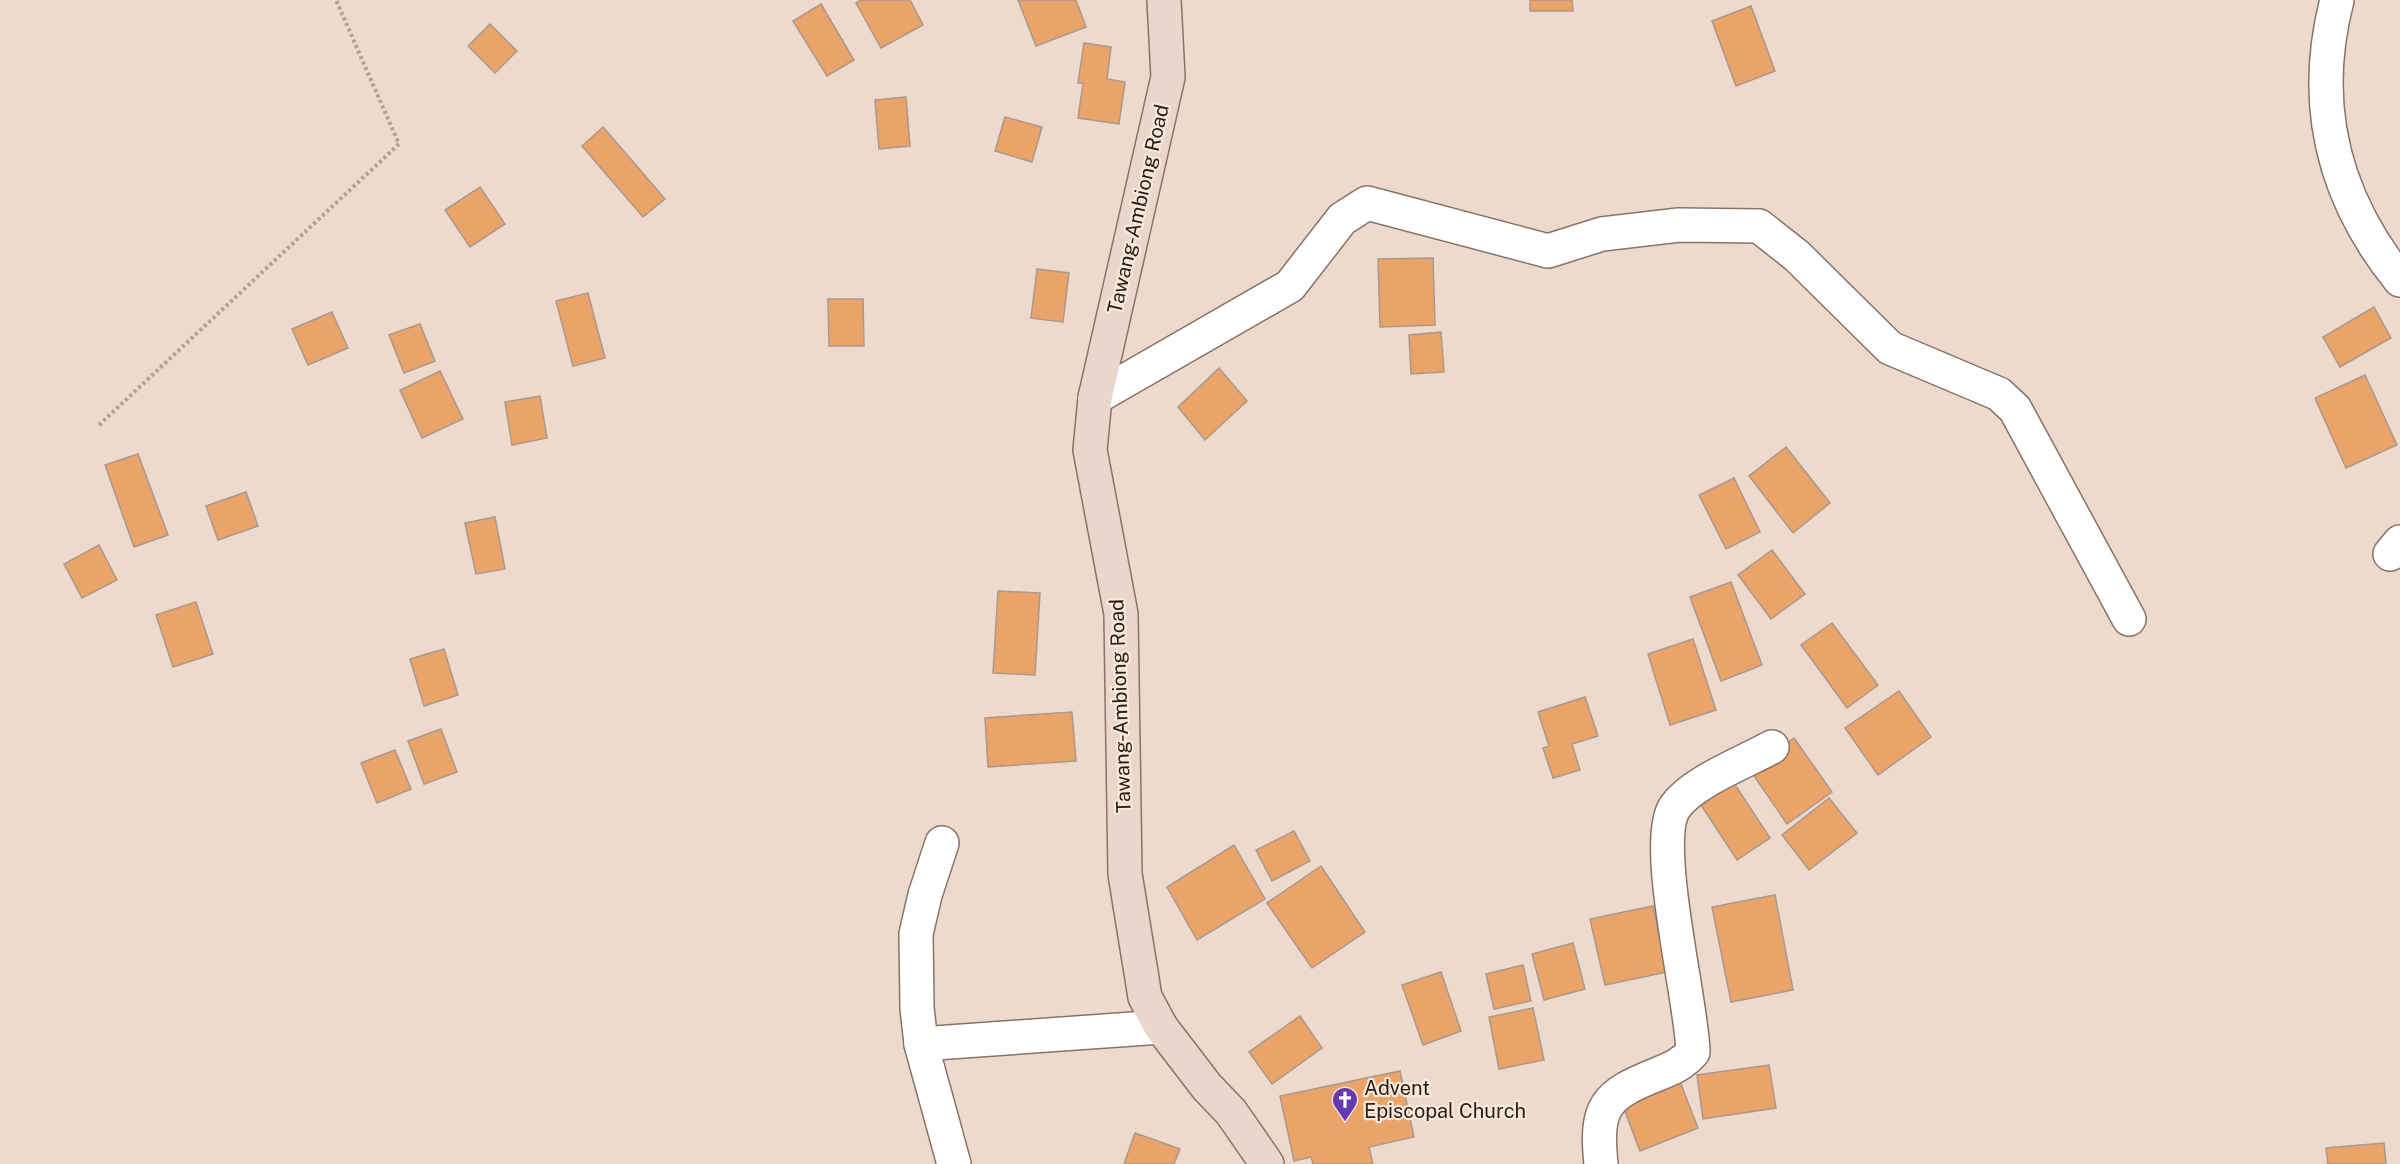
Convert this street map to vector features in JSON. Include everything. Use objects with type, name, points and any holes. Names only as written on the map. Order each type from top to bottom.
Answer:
[{"type":"main road","name":"Tawang-Ambiong Road","points":[[1164,0],[1168,77],[1095,398],[1090,450],[1121,614],[1125,874],[1145,997],[1161,1027],[1207,1086],[1231,1112],[1267,1164]]},
{"type":"street","points":[[2337,0],[2329,32],[2326,85],[2331,143],[2349,201],[2376,250],[2400,280]]},
{"type":"street","points":[[1095,398],[1290,286],[1342,219],[1367,203],[1548,251],[1613,233],[1679,225],[1759,226],[1797,256],[1890,348],[1999,394],[2015,409],[2129,619]]},
{"type":"street","points":[[1601,1164],[1599,1130],[1604,1110],[1615,1094],[1682,1064],[1693,1052],[1688,997],[1672,912],[1668,822],[1675,806],[1690,793],[1772,747]]},
{"type":"street","points":[[942,843],[916,934],[917,1008],[921,1044],[954,1164]]},
{"type":"street","points":[[921,1044],[1161,1027]]},
{"type":"path","points":[[99,425],[399,144],[336,0]]},
{"type":"building","points":[[861,0],[910,0],[923,25],[881,48],[856,3]]},
{"type":"building","points":[[1018,0],[1076,0],[1086,27],[1036,46]]},
{"type":"building","points":[[1530,0],[1572,0],[1573,11],[1530,11]]},
{"type":"building","points":[[821,4],[854,60],[827,76],[793,21]]},
{"type":"building","points":[[1751,6],[1775,71],[1736,86],[1712,21]]},
{"type":"building","points":[[490,24],[517,51],[495,73],[468,46]]},
{"type":"building","points":[[1084,43],[1111,47],[1107,79],[1125,82],[1119,124],[1078,118],[1083,83],[1078,83]]},
{"type":"building","points":[[906,97],[910,146],[879,149],[875,100]]},
{"type":"building","points":[[1005,117],[1042,127],[1032,162],[995,151]]},
{"type":"building","points":[[603,127],[665,199],[643,217],[582,146]]},
{"type":"building","points":[[480,187],[505,224],[470,247],[445,210]]},
{"type":"building","points":[[1433,258],[1435,325],[1380,327],[1378,259]]},
{"type":"building","points":[[1037,269],[1069,273],[1063,322],[1031,318]]},
{"type":"building","points":[[588,293],[605,358],[573,366],[556,301]]},
{"type":"building","points":[[828,299],[863,299],[864,346],[829,346]]},
{"type":"building","points":[[2374,307],[2391,338],[2340,367],[2323,337]]},
{"type":"building","points":[[332,312],[348,348],[308,365],[292,329]]},
{"type":"building","points":[[420,324],[435,361],[404,373],[389,335]]},
{"type":"building","points":[[1441,332],[1444,372],[1411,374],[1409,335]]},
{"type":"building","points":[[1219,368],[1247,401],[1205,440],[1178,407]]},
{"type":"building","points":[[440,371],[463,419],[422,438],[400,390]]},
{"type":"building","points":[[2365,375],[2397,445],[2346,468],[2315,398]]},
{"type":"building","points":[[540,396],[547,438],[512,445],[505,402]]},
{"type":"building","points":[[1786,447],[1830,503],[1793,533],[1749,476]]},
{"type":"building","points":[[138,454],[168,535],[134,547],[105,465]]},
{"type":"building","points":[[1734,478],[1760,532],[1726,549],[1699,495]]},
{"type":"building","points":[[246,492],[258,526],[218,540],[206,506]]},
{"type":"building","points":[[495,517],[505,569],[476,574],[465,523]]},
{"type":"building","points":[[99,545],[117,580],[82,598],[64,564]]},
{"type":"building","points":[[1772,550],[1805,594],[1771,619],[1738,575]]},
{"type":"building","points":[[1731,582],[1762,665],[1721,681],[1690,597]]},
{"type":"building","points":[[998,591],[1040,593],[1035,675],[993,673]]},
{"type":"building","points":[[196,602],[213,654],[173,667],[156,615]]},
{"type":"building","points":[[1832,623],[1878,685],[1847,708],[1801,645]]},
{"type":"building","points":[[1693,639],[1716,710],[1670,725],[1648,654]]},
{"type":"building","points":[[444,649],[458,695],[424,706],[410,659]]},
{"type":"building","points":[[1899,691],[1931,737],[1878,775],[1845,728]]},
{"type":"building","points":[[1585,697],[1598,736],[1572,744],[1580,770],[1553,778],[1543,748],[1549,746],[1538,712]]},
{"type":"building","points":[[1072,712],[1076,761],[988,767],[985,718]]},
{"type":"building","points":[[441,729],[457,772],[424,784],[408,741]]},
{"type":"building","points":[[1794,738],[1832,792],[1787,824],[1750,770]]},
{"type":"building","points":[[395,750],[411,789],[377,803],[361,763]]},
{"type":"building","points":[[1732,780],[1770,838],[1737,860],[1699,802]]},
{"type":"building","points":[[1829,798],[1857,833],[1809,870],[1782,835]]},
{"type":"building","points":[[1294,831],[1310,861],[1272,881],[1256,850]]},
{"type":"building","points":[[1234,845],[1265,899],[1197,940],[1167,887]]},
{"type":"building","points":[[1321,866],[1365,932],[1312,968],[1267,903]]},
{"type":"building","points":[[1775,895],[1793,990],[1731,1002],[1712,907]]},
{"type":"building","points":[[1653,906],[1667,972],[1605,985],[1590,919]]},
{"type":"building","points":[[1573,943],[1585,989],[1544,1000],[1532,954]]},
{"type":"building","points":[[1523,965],[1531,1001],[1494,1009],[1486,974]]},
{"type":"building","points":[[1441,972],[1461,1031],[1423,1045],[1402,985]]},
{"type":"building","points":[[1533,1008],[1544,1060],[1499,1069],[1489,1017]]},
{"type":"building","points":[[1300,1016],[1322,1048],[1272,1084],[1249,1052]]},
{"type":"building","points":[[1769,1065],[1776,1108],[1703,1119],[1697,1075]]},
{"type":"building","name":"Advent Episcopal Church","points":[[1400,1071],[1414,1137],[1369,1147],[1373,1164],[1313,1164],[1311,1157],[1294,1161],[1280,1096]]},
{"type":"building","points":[[1679,1079],[1698,1128],[1640,1151],[1621,1101]]},
{"type":"building","points":[[1135,1133],[1180,1149],[1174,1164],[1124,1164]]},
{"type":"building","points":[[2384,1143],[2386,1164],[2328,1164],[2326,1148]]},
{"type":"place","name":"Advent Episcopal Church","points":[[1345,1123]]}]
